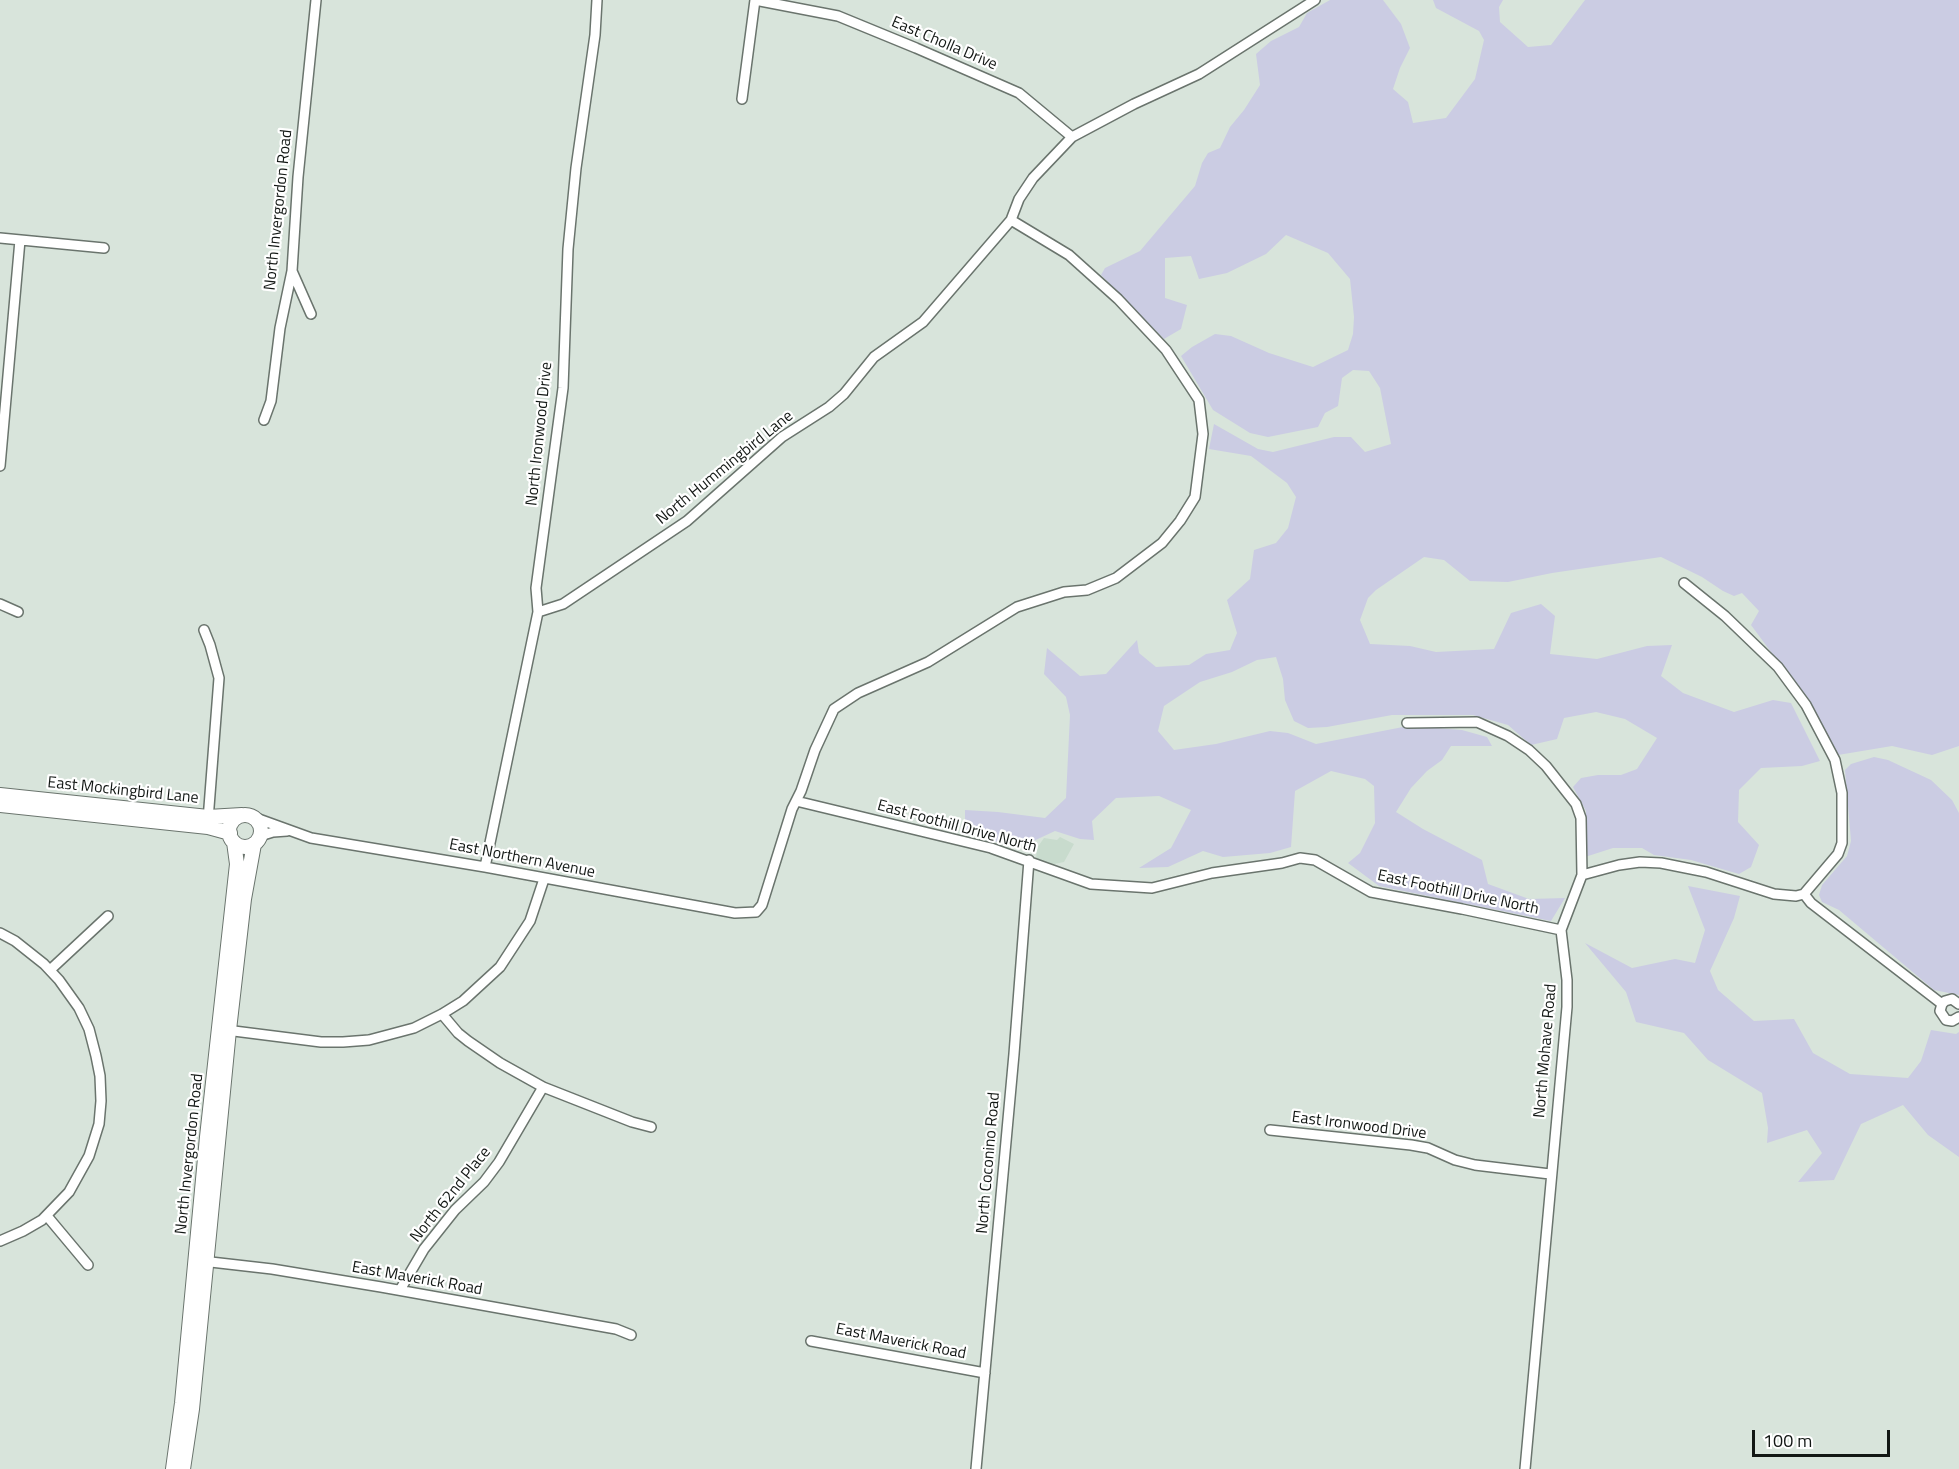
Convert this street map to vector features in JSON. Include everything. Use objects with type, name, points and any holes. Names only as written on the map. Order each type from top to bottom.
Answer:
[{"type":"street","name":"North Invergordon Road","points":[[264,420],[271,401],[280,328],[292,272],[298,177],[316,0]]},
{"type":"street","name":"North Ironwood Drive","points":[[485,867],[538,612],[536,588],[563,388],[568,259],[574,191],[596,35],[597,0]]},
{"type":"street","points":[[742,99],[755,0]]},
{"type":"street","name":"East Cholla Drive","points":[[755,0],[838,16],[946,61],[1019,93],[1072,137]]},
{"type":"street","points":[[1072,137],[1134,104],[1199,74],[1316,0]]},
{"type":"street","name":"North Hummingbird Lane","points":[[538,612],[563,604],[687,521],[782,437],[829,407],[844,394],[874,357],[923,322],[1011,220],[1019,199],[1033,178],[1072,137]]},
{"type":"street","points":[[796,801],[815,750],[834,709],[858,693],[928,662],[1017,607],[1064,592],[1088,590],[1116,578],[1162,543],[1180,521],[1195,497],[1203,434],[1199,400],[1166,350],[1119,299],[1069,255],[1011,220]]},
{"type":"street","points":[[0,238],[104,248]]},
{"type":"street","points":[[0,466],[2,411],[20,240]]},
{"type":"street","points":[[292,272],[311,314]]},
{"type":"street","points":[[1582,876],[1619,865],[1640,862],[1661,863],[1714,874],[1774,894],[1796,896],[1804,894],[1838,854],[1842,843],[1842,793],[1835,760],[1806,705],[1778,667],[1725,616],[1684,583]]},
{"type":"street","points":[[0,604],[18,612]]},
{"type":"street","points":[[204,630],[219,678],[208,822]]},
{"type":"street","name":"North Mohave Road","points":[[1407,723],[1477,722],[1500,732],[1529,750],[1546,766],[1580,811],[1582,876],[1561,930],[1566,966],[1567,1007],[1550,1174],[1548,1225],[1525,1469]]},
{"type":"street","name":"East Mockingbird Lane","points":[[0,795],[208,822],[232,837]]},
{"type":"street","name":"East Foothill Drive North","points":[[796,801],[991,848],[1091,884],[1152,888],[1212,873],[1282,863],[1300,858],[1315,860],[1371,892],[1561,930]]},
{"type":"street","name":"East Northern Avenue","points":[[248,816],[311,837],[735,913],[750,913],[756,912],[762,905],[796,801]]},
{"type":"street","name":"East Mockingbird Lane","points":[[0,805],[208,822],[248,816]]},
{"type":"street","name":"North Invergordon Road","points":[[224,1029],[244,899],[260,826],[248,816]]},
{"type":"street","points":[[248,816],[234,820],[232,837],[244,846],[257,840]]},
{"type":"street","name":"East Northern Avenue","points":[[257,840],[273,832],[290,831]]},
{"type":"street","name":"North Invergordon Road","points":[[173,1469],[201,1261],[224,1029],[237,864],[232,837]]},
{"type":"street","name":"North Coconino Road","points":[[976,1469],[1014,1054],[1029,860]]},
{"type":"street","points":[[224,1029],[321,1042],[356,1042],[414,1028],[442,1014],[481,987],[500,967],[530,921],[544,879]]},
{"type":"street","points":[[1804,894],[1811,903],[1942,1004]]},
{"type":"street","points":[[50,970],[108,916]]},
{"type":"street","points":[[0,933],[15,940],[50,970],[79,1008],[89,1029],[100,1076],[101,1101],[99,1124],[86,1163],[69,1192],[47,1216],[23,1231],[0,1241]]},
{"type":"street","points":[[1959,1004],[1952,999],[1942,1004],[1940,1011],[1943,1018],[1952,1021],[1959,1017]]},
{"type":"street","points":[[442,1014],[468,1041],[500,1063],[543,1087],[651,1127]]},
{"type":"street","name":"North 62nd Place","points":[[400,1290],[424,1249],[455,1210],[484,1182],[499,1162],[543,1087]]},
{"type":"street","name":"East Ironwood Drive","points":[[1270,1130],[1410,1145],[1428,1148],[1455,1160],[1475,1165],[1550,1174]]},
{"type":"street","points":[[47,1216],[88,1265]]},
{"type":"street","name":"North Invergordon Road","points":[[183,1469],[192,1409],[201,1261]]},
{"type":"street","name":"East Maverick Road","points":[[201,1261],[283,1271],[400,1290],[616,1329],[631,1335]]},
{"type":"street","name":"East Maverick Road","points":[[811,1341],[985,1374]]},
{"type":"shaded area","points":[[1330,0],[1383,0],[1401,24],[1410,48],[1393,89],[1408,102],[1413,123],[1446,118],[1475,79],[1484,40],[1479,31],[1436,8],[1433,0],[1503,0],[1499,7],[1500,22],[1528,47],[1551,45],[1585,0],[1959,0],[1959,746],[1932,755],[1892,746],[1838,755],[1791,679],[1751,625],[1759,611],[1742,593],[1734,596],[1661,557],[1508,582],[1470,581],[1444,560],[1424,557],[1368,598],[1360,620],[1370,644],[1410,646],[1436,652],[1494,649],[1511,613],[1541,604],[1555,616],[1550,654],[1597,659],[1647,646],[1672,645],[1661,676],[1683,693],[1734,712],[1773,700],[1791,703],[1820,761],[1802,766],[1761,768],[1739,790],[1738,822],[1759,845],[1751,867],[1739,874],[1691,860],[1654,855],[1642,848],[1613,848],[1585,857],[1586,811],[1573,787],[1581,778],[1621,775],[1637,769],[1657,738],[1625,719],[1596,712],[1564,718],[1557,739],[1531,745],[1508,725],[1473,715],[1392,715],[1327,727],[1308,728],[1294,721],[1285,700],[1283,679],[1276,657],[1257,660],[1232,672],[1200,682],[1164,706],[1158,731],[1174,750],[1216,744],[1270,731],[1288,733],[1316,744],[1408,726],[1462,730],[1487,737],[1492,746],[1451,746],[1442,760],[1427,771],[1411,788],[1396,812],[1482,860],[1488,884],[1529,899],[1565,898],[1551,921],[1379,886],[1348,863],[1360,853],[1375,823],[1374,786],[1365,779],[1331,771],[1295,791],[1291,847],[1270,853],[1223,857],[1203,851],[1168,867],[1139,868],[1171,848],[1191,810],[1159,796],[1116,798],[1092,821],[1094,840],[1080,839],[1055,831],[1027,844],[999,843],[965,829],[965,810],[1045,818],[1066,798],[1070,715],[1066,697],[1044,674],[1047,648],[1080,676],[1106,674],[1137,640],[1139,653],[1156,667],[1189,665],[1206,654],[1230,650],[1237,633],[1227,600],[1250,579],[1254,550],[1276,543],[1288,528],[1296,497],[1287,483],[1251,456],[1209,449],[1214,424],[1258,449],[1273,452],[1334,437],[1351,437],[1365,452],[1391,444],[1380,388],[1369,371],[1353,370],[1342,378],[1338,406],[1325,413],[1318,427],[1268,437],[1250,433],[1213,410],[1181,356],[1215,334],[1231,336],[1269,353],[1313,367],[1348,350],[1353,334],[1354,317],[1350,279],[1328,253],[1286,235],[1266,254],[1227,273],[1199,279],[1191,256],[1165,258],[1165,298],[1187,305],[1181,329],[1164,339],[1101,275],[1105,268],[1140,251],[1195,186],[1202,163],[1208,153],[1220,148],[1230,127],[1260,85],[1256,54],[1271,41],[1299,27],[1307,13]]},
{"type":"shaded area","points":[[1874,757],[1888,760],[1931,780],[1952,800],[1959,813],[1959,995],[1934,990],[1839,910],[1822,902],[1819,895],[1822,885],[1847,856],[1851,841],[1845,770],[1851,764]]},
{"type":"shaded area","points":[[1060,837],[1074,844],[1064,862],[1049,865],[1036,860],[1037,848],[1044,838],[1057,840]]},
{"type":"shaded area","points":[[1688,886],[1740,896],[1734,918],[1710,971],[1718,990],[1754,1021],[1794,1019],[1813,1053],[1850,1074],[1908,1078],[1921,1061],[1931,1030],[1956,1034],[1959,1032],[1959,1157],[1928,1135],[1903,1105],[1861,1124],[1834,1180],[1798,1182],[1822,1153],[1807,1130],[1767,1143],[1768,1128],[1762,1093],[1708,1060],[1684,1033],[1636,1022],[1626,992],[1585,943],[1632,968],[1675,959],[1695,963],[1705,930]]}]
